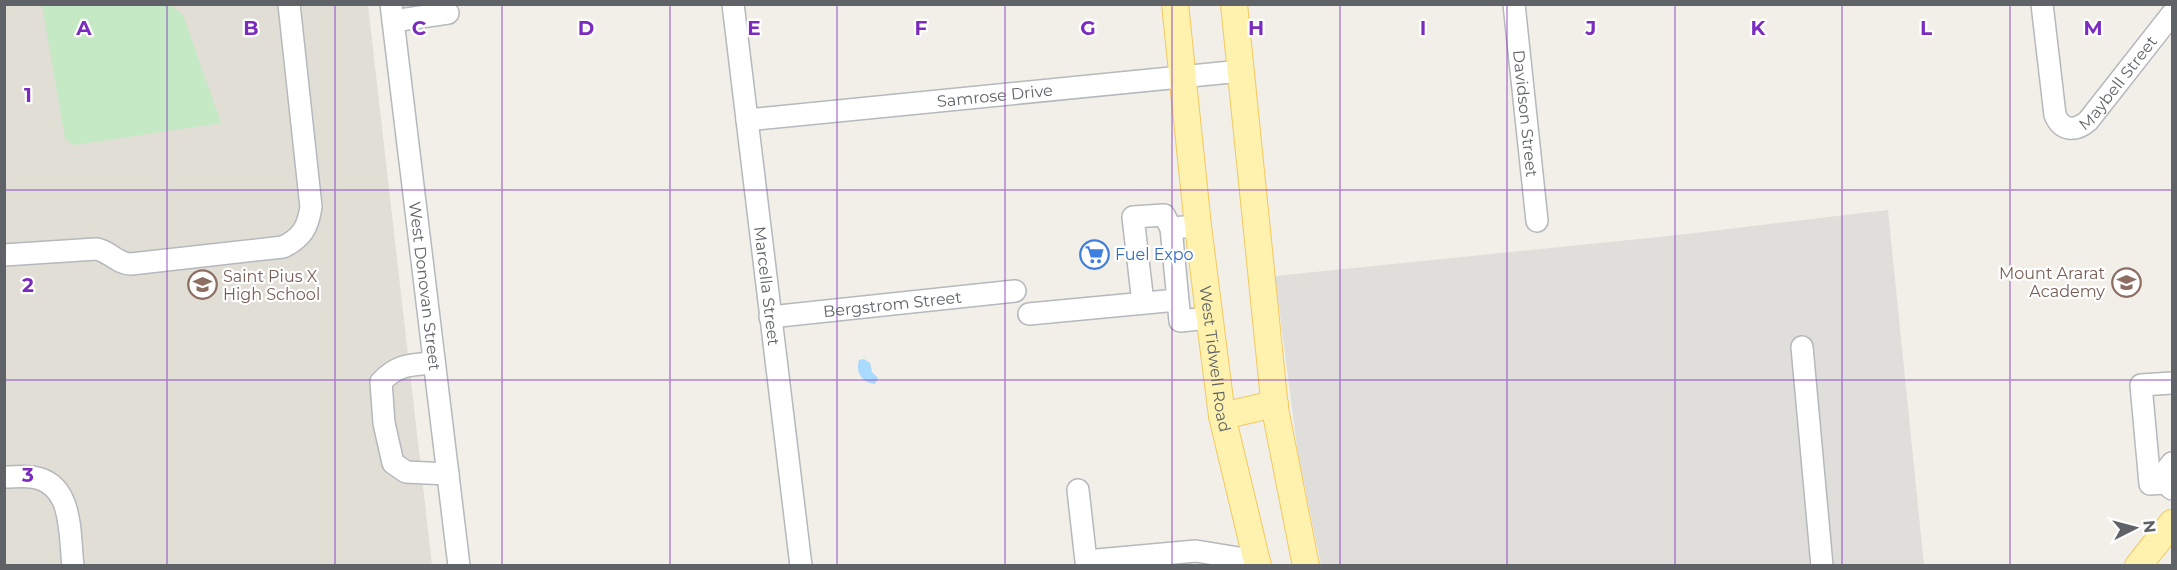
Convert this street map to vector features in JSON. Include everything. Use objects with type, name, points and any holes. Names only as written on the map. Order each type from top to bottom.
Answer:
[{"type":"main road","name":"West Tidwell Road","points":[[1175,4],[1198,225],[1222,416],[1257,563]]},
{"type":"main road","points":[[1234,4],[1275,404],[1306,566]]},
{"type":"main road","points":[[1222,416],[1275,404]]},
{"type":"main road","points":[[2138,566],[2172,523]]},
{"type":"street","points":[[4,255],[96,249],[102,250],[125,264],[131,264],[283,247],[296,241],[303,234],[312,207],[289,4]]},
{"type":"street","name":"Marcella Street","points":[[733,4],[801,566]]},
{"type":"street","name":"Davidson Street","points":[[1514,4],[1537,221]]},
{"type":"street","name":"Maybell Street","points":[[2042,4],[2052,102],[2056,118],[2064,128],[2073,129],[2081,127],[2088,121],[2172,14]]},
{"type":"street","points":[[392,13],[448,13]]},
{"type":"street","name":"West Donovan Street","points":[[392,13],[459,566]]},
{"type":"street","name":"Samrose Drive","points":[[747,120],[1241,71]]},
{"type":"street","points":[[1143,303],[1133,217],[1164,214],[1171,228],[1180,321],[1209,318]]},
{"type":"street","points":[[1171,228],[1198,225]]},
{"type":"street","name":"Bergstrom Street","points":[[770,317],[1015,291]]},
{"type":"street","points":[[1029,314],[1177,300]]},
{"type":"street","points":[[1802,346],[1822,566]]},
{"type":"street","points":[[434,363],[404,366],[393,370],[381,382],[384,423],[393,463],[406,472],[447,474]]},
{"type":"street","points":[[2170,478],[2151,484],[2141,385],[2172,382]]},
{"type":"street","points":[[4,477],[33,477],[52,483],[64,499],[73,566]]},
{"type":"street","points":[[1078,490],[1086,561],[1196,551],[1257,563]]},
{"type":"shaded area","name":"Saint Pius X High School","points":[[4,5],[368,5],[432,565],[5,565]]},
{"type":"shaded area","points":[[1888,210],[1924,565],[1321,565],[1298,454],[1275,276],[1678,235]]},
{"type":"green space","points":[[42,5],[171,5],[183,15],[221,123],[74,145],[65,139]]},
{"type":"water","points":[[864,359],[870,363],[872,372],[878,378],[875,384],[867,382],[859,373],[859,360]]},
{"type":"place","name":"Fuel Expo","points":[[1094,254]]},
{"type":"place","name":"Mount Ararat Academy","points":[[2126,282]]},
{"type":"place","name":"Saint Pius X High School","points":[[202,285]]}]
